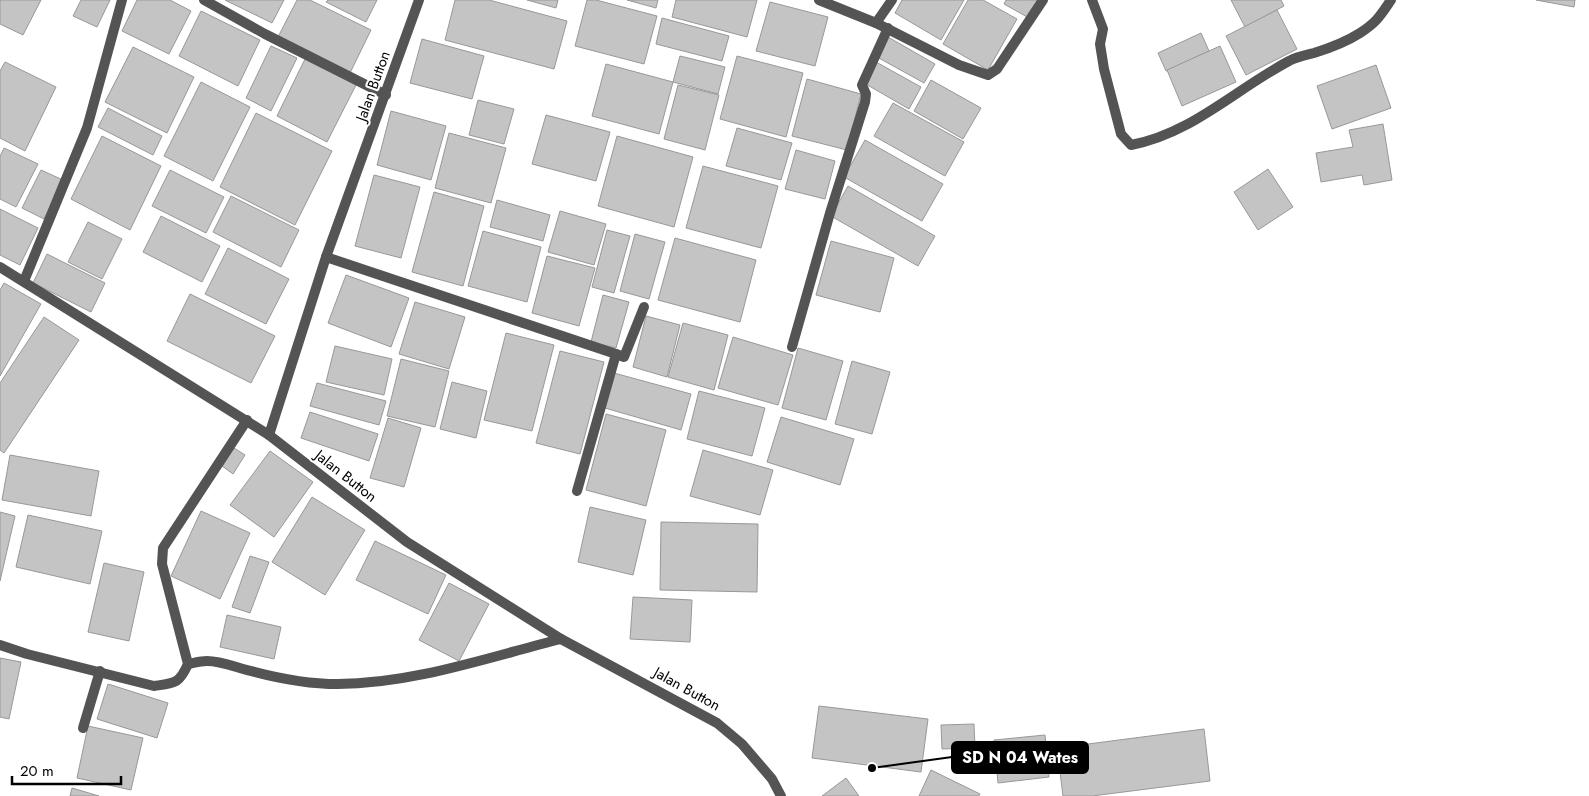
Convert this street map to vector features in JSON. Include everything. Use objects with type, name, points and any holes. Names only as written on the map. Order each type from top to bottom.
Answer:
[{"type":"street","points":[[24,281],[87,128],[122,0]]},
{"type":"street","points":[[204,0],[265,34],[386,95]]},
{"type":"street","name":"Jalan Button","points":[[419,0],[326,257],[269,435],[407,542],[561,639],[717,723],[742,744],[772,779],[782,796]]},
{"type":"street","points":[[819,0],[888,28],[959,65],[988,75],[997,68],[1043,0]]},
{"type":"street","points":[[876,23],[892,0]]},
{"type":"street","points":[[1092,0],[1103,29],[1100,44],[1104,69],[1118,124],[1121,134],[1131,145],[1147,142],[1180,129],[1215,108],[1252,82],[1291,60],[1330,48],[1358,35],[1376,22],[1391,0]]},
{"type":"street","points":[[792,347],[830,213],[865,102],[866,94],[862,85],[888,28]]},
{"type":"street","points":[[326,257],[624,357],[644,307]]},
{"type":"street","points":[[0,267],[269,435]]},
{"type":"street","points":[[577,491],[616,354]]},
{"type":"street","points":[[0,645],[26,654],[154,686],[173,683],[182,676],[188,664],[162,564],[163,548],[247,420]]},
{"type":"street","points":[[188,664],[207,661],[304,682],[338,684],[392,680],[441,670],[561,639]]},
{"type":"street","points":[[83,728],[100,671]]},
{"type":"building","points":[[0,0],[41,0],[23,35],[0,24]]},
{"type":"building","points":[[81,0],[110,0],[97,27],[73,16]]},
{"type":"building","points":[[137,0],[170,0],[191,11],[169,54],[122,31]]},
{"type":"building","points":[[225,0],[284,0],[272,23]]},
{"type":"building","points":[[297,0],[310,0],[371,30],[350,73],[278,37]]},
{"type":"building","points":[[328,0],[377,0],[366,22],[326,2]]},
{"type":"building","points":[[455,0],[489,0],[567,21],[554,69],[445,40]]},
{"type":"building","points":[[527,0],[558,0],[556,8]]},
{"type":"building","points":[[587,0],[596,0],[657,16],[644,64],[575,46]]},
{"type":"building","points":[[627,0],[658,0],[656,8]]},
{"type":"building","points":[[676,0],[757,0],[747,37],[672,17]]},
{"type":"building","points":[[902,0],[964,0],[941,40],[895,13]]},
{"type":"building","points":[[968,0],[983,0],[1017,19],[988,70],[943,44]]},
{"type":"building","points":[[1006,0],[1039,0],[1029,18],[1004,4]]},
{"type":"building","points":[[1231,0],[1281,0],[1284,6],[1245,27]]},
{"type":"building","points":[[1536,0],[1575,0],[1574,7]]},
{"type":"building","points":[[770,2],[828,17],[815,66],[756,51]]},
{"type":"building","points":[[1277,10],[1297,49],[1246,75],[1226,36]]},
{"type":"building","points":[[201,11],[260,40],[238,86],[179,56]]},
{"type":"building","points":[[662,18],[729,36],[722,61],[656,44]]},
{"type":"building","points":[[1201,33],[1209,51],[1166,71],[1158,53]]},
{"type":"building","points":[[888,37],[935,64],[924,83],[877,57]]},
{"type":"building","points":[[422,39],[484,56],[472,99],[410,83]]},
{"type":"building","points":[[271,46],[297,58],[271,111],[246,98]]},
{"type":"building","points":[[1220,46],[1236,82],[1182,106],[1167,70]]},
{"type":"building","points":[[133,47],[194,77],[167,133],[105,102]]},
{"type":"building","points":[[680,56],[725,67],[718,94],[673,82]]},
{"type":"building","points":[[737,56],[803,73],[786,137],[720,119]]},
{"type":"building","points":[[306,57],[357,83],[327,142],[277,116]]},
{"type":"building","points":[[5,62],[56,87],[25,151],[0,138],[0,71]]},
{"type":"building","points":[[876,62],[921,87],[909,109],[864,83]]},
{"type":"building","points":[[606,64],[673,82],[659,134],[592,116]]},
{"type":"building","points":[[1376,65],[1391,108],[1332,129],[1317,86]]},
{"type":"building","points":[[807,79],[861,94],[847,150],[792,136]]},
{"type":"building","points":[[931,80],[981,108],[963,139],[914,111]]},
{"type":"building","points":[[201,82],[250,107],[213,181],[164,156]]},
{"type":"building","points":[[678,85],[719,95],[705,150],[664,139]]},
{"type":"building","points":[[478,100],[514,109],[504,144],[469,135]]},
{"type":"building","points":[[893,103],[964,142],[945,176],[874,136]]},
{"type":"building","points":[[108,108],[162,136],[153,155],[98,127]]},
{"type":"building","points":[[391,111],[446,126],[431,180],[377,165]]},
{"type":"building","points":[[256,113],[332,151],[295,225],[220,187]]},
{"type":"building","points":[[546,115],[610,132],[596,181],[532,164]]},
{"type":"building","points":[[1383,124],[1392,180],[1364,185],[1362,175],[1321,182],[1316,153],[1353,147],[1349,130]]},
{"type":"building","points":[[737,128],[792,143],[781,180],[726,166]]},
{"type":"building","points":[[449,133],[506,148],[491,203],[435,188]]},
{"type":"building","points":[[102,136],[161,166],[130,230],[71,199]]},
{"type":"building","points":[[617,136],[693,157],[674,227],[598,206]]},
{"type":"building","points":[[865,140],[943,184],[922,221],[844,177]]},
{"type":"building","points":[[4,148],[38,164],[16,207],[0,199],[0,156]]},
{"type":"building","points":[[796,150],[835,161],[825,199],[785,189]]},
{"type":"building","points":[[703,166],[778,186],[761,248],[686,228]]},
{"type":"building","points":[[1268,169],[1293,207],[1258,230],[1234,192]]},
{"type":"building","points":[[41,170],[63,180],[44,219],[22,208]]},
{"type":"building","points":[[170,170],[224,197],[206,233],[152,206]]},
{"type":"building","points":[[374,175],[420,187],[401,258],[355,246]]},
{"type":"building","points":[[848,186],[935,236],[918,266],[831,216]]},
{"type":"building","points":[[434,192],[484,206],[463,286],[412,272]]},
{"type":"building","points":[[231,196],[299,230],[281,267],[213,232]]},
{"type":"building","points":[[497,200],[550,215],[543,241],[490,227]]},
{"type":"building","points":[[0,209],[38,228],[20,265],[0,255]]},
{"type":"building","points":[[560,211],[606,224],[594,265],[548,252]]},
{"type":"building","points":[[161,216],[220,246],[202,282],[143,252]]},
{"type":"building","points":[[88,222],[122,239],[102,279],[68,262]]},
{"type":"building","points":[[607,230],[630,236],[614,293],[592,287]]},
{"type":"building","points":[[483,231],[541,247],[527,302],[468,286]]},
{"type":"building","points":[[635,234],[665,242],[649,299],[620,291]]},
{"type":"building","points":[[675,238],[756,260],[740,322],[658,300]]},
{"type":"building","points":[[831,241],[894,258],[880,312],[816,295]]},
{"type":"building","points":[[228,248],[289,279],[266,324],[205,294]]},
{"type":"building","points":[[47,254],[105,283],[91,312],[33,283]]},
{"type":"building","points":[[547,256],[595,268],[579,326],[532,313]]},
{"type":"building","points":[[346,275],[409,298],[391,347],[328,323]]},
{"type":"building","points":[[4,283],[41,304],[0,376],[0,290]]},
{"type":"building","points":[[190,294],[275,336],[251,383],[167,341]]},
{"type":"building","points":[[603,295],[629,302],[616,348],[591,342]]},
{"type":"building","points":[[415,302],[465,317],[449,369],[399,354]]},
{"type":"building","points":[[646,316],[680,325],[667,377],[633,367]]},
{"type":"building","points":[[44,317],[79,340],[4,453],[0,450],[0,383]]},
{"type":"building","points":[[683,323],[728,335],[714,390],[668,377]]},
{"type":"building","points":[[506,333],[554,345],[532,431],[484,420]]},
{"type":"building","points":[[733,337],[793,355],[778,405],[718,388]]},
{"type":"building","points":[[335,346],[392,359],[384,395],[326,382]]},
{"type":"building","points":[[798,348],[843,361],[826,420],[782,408]]},
{"type":"building","points":[[560,351],[604,362],[580,454],[536,443]]},
{"type":"building","points":[[401,359],[449,371],[435,427],[387,416]]},
{"type":"building","points":[[852,361],[890,372],[872,434],[835,424]]},
{"type":"building","points":[[614,373],[691,394],[681,430],[605,408]]},
{"type":"building","points":[[452,382],[487,391],[476,438],[440,429]]},
{"type":"building","points":[[317,383],[386,401],[379,425],[310,406]]},
{"type":"building","points":[[699,391],[765,408],[752,456],[687,439]]},
{"type":"building","points":[[310,412],[378,434],[369,461],[301,438]]},
{"type":"building","points":[[606,414],[666,430],[646,506],[586,490]]},
{"type":"building","points":[[781,417],[854,439],[840,485],[767,462]]},
{"type":"building","points":[[388,418],[421,428],[404,487],[370,478]]},
{"type":"building","points":[[234,448],[245,455],[233,474],[222,466]]},
{"type":"building","points":[[703,450],[773,470],[760,515],[690,496]]},
{"type":"building","points":[[270,451],[313,482],[274,537],[230,505]]},
{"type":"building","points":[[10,455],[99,471],[91,516],[2,500]]},
{"type":"building","points":[[312,497],[365,530],[325,595],[272,562]]},
{"type":"building","points":[[590,507],[646,520],[633,575],[578,562]]},
{"type":"building","points":[[201,511],[250,533],[220,599],[171,576]]},
{"type":"building","points":[[0,512],[15,516],[0,581]]},
{"type":"building","points":[[28,515],[102,531],[90,584],[16,567]]},
{"type":"building","points":[[661,522],[758,524],[757,592],[660,590]]},
{"type":"building","points":[[375,541],[446,575],[428,614],[356,580]]},
{"type":"building","points":[[250,556],[269,562],[250,613],[232,607]]},
{"type":"building","points":[[104,563],[144,572],[129,641],[88,632]]},
{"type":"building","points":[[449,583],[489,604],[459,661],[419,640]]},
{"type":"building","points":[[633,597],[692,600],[690,642],[630,639]]},
{"type":"building","points":[[227,615],[281,627],[274,659],[220,647]]},
{"type":"building","points":[[0,658],[21,662],[9,719],[0,717]]},
{"type":"building","points":[[108,684],[168,703],[157,738],[97,719]]},
{"type":"building","points":[[819,706],[928,719],[921,772],[812,758]]},
{"type":"building","points":[[974,724],[975,748],[942,749],[941,725]]},
{"type":"building","points":[[88,726],[143,738],[131,790],[77,778]]},
{"type":"building","points":[[1204,729],[1210,781],[1092,796],[1063,796],[1057,748]]},
{"type":"building","points":[[1045,735],[1049,777],[998,783],[994,740]]},
{"type":"building","points":[[931,770],[980,794],[979,796],[919,796]]},
{"type":"building","points":[[846,778],[859,796],[822,796]]},
{"type":"building","points":[[72,788],[99,796],[70,796]]},
{"type":"place","name":"SD N 04 Wates","points":[[872,768]]}]
